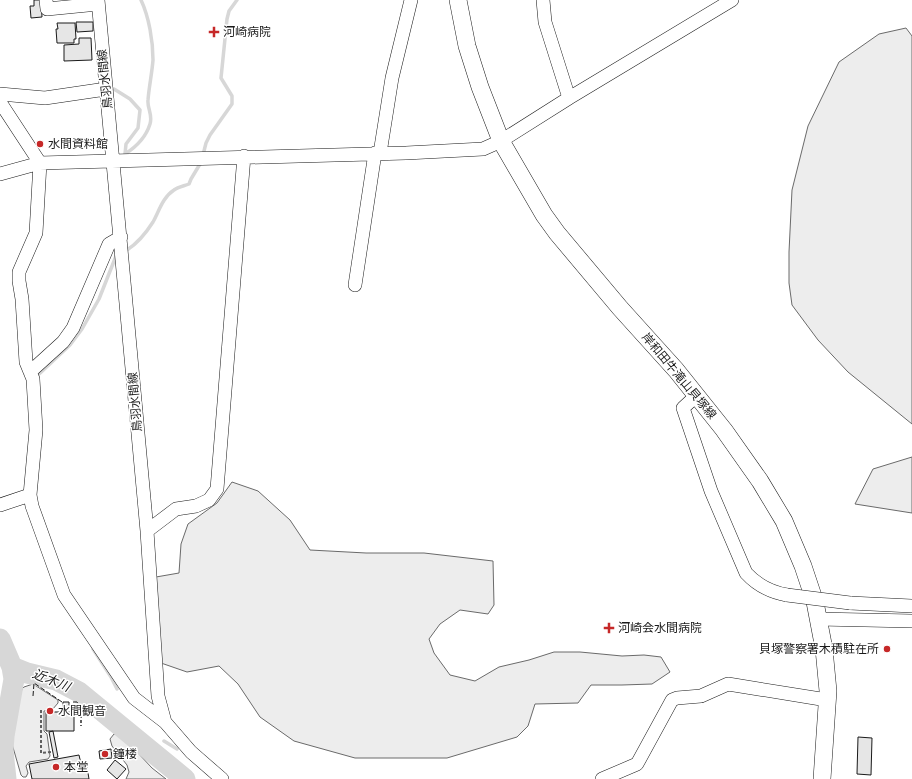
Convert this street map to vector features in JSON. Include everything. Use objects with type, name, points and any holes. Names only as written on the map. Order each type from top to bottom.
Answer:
[{"type":"main road","name":"岸和田牛滝山貝塚線","points":[[458,0],[467,46],[480,87],[501,141],[544,215],[557,233],[620,308],[676,370],[742,455],[784,520],[803,566],[815,602],[826,664],[828,700],[822,779]]},
{"type":"street","points":[[46,0],[47,9],[98,2]]},
{"type":"street","points":[[355,285],[392,78],[411,0]]},
{"type":"street","points":[[543,0],[546,22],[569,98]]},
{"type":"street","points":[[0,174],[40,163],[484,149],[501,141],[569,98],[732,0]]},
{"type":"street","name":"鳥羽水間線","points":[[98,2],[121,237],[147,531],[158,696],[164,722],[191,752],[222,779]]},
{"type":"street","points":[[0,94],[46,98],[106,89]]},
{"type":"street","points":[[0,102],[40,163],[36,233],[19,272],[26,362],[33,379],[36,430],[30,495],[32,506],[64,595],[134,698],[164,722]]},
{"type":"street","points":[[147,531],[176,509],[196,506],[209,500],[217,489],[244,156]]},
{"type":"street","points":[[30,372],[63,342],[73,328],[109,244],[121,237]]},
{"type":"street","points":[[696,396],[683,408],[711,491],[746,573],[755,582],[773,592],[787,595],[850,603],[912,606]]},
{"type":"street","points":[[0,505],[30,495]]},
{"type":"street","points":[[818,619],[912,620]]},
{"type":"street","points":[[602,779],[637,764],[672,700],[677,698],[701,696],[728,684],[828,700]]},
{"type":"path","points":[[41,710],[41,753],[52,752]]},
{"type":"path","points":[[81,715],[82,726]]},
{"type":"shaded area","points":[[906,28],[912,36],[912,424],[848,372],[818,340],[792,305],[789,283],[792,190],[808,126],[839,62],[879,34]]},
{"type":"shaded area","points":[[912,457],[912,513],[855,504],[873,469]]},
{"type":"shaded area","points":[[232,482],[258,491],[290,520],[310,550],[366,553],[424,553],[493,561],[494,605],[488,614],[460,610],[440,624],[429,639],[434,653],[450,675],[475,681],[499,667],[554,652],[580,652],[622,656],[644,655],[661,657],[670,672],[652,684],[591,685],[578,703],[535,704],[528,726],[517,737],[447,758],[355,758],[294,741],[260,717],[238,684],[219,666],[187,672],[161,663],[156,577],[179,573],[181,544],[188,524],[217,503]]},
{"type":"shaded area","points":[[33,684],[58,700],[58,703],[52,710],[44,711],[44,731],[47,734],[50,756],[48,759],[29,762],[26,766],[28,773],[26,777],[23,777],[21,775],[10,737],[10,731],[22,689]]},
{"type":"shaded area","points":[[114,734],[123,737],[152,768],[166,779],[126,779],[129,772],[127,765],[112,746],[110,739]]},
{"type":"building","points":[[34,0],[41,0],[42,17],[31,18],[30,6],[34,6]]},
{"type":"building","points":[[76,22],[93,22],[93,31],[77,32]]},
{"type":"building","points":[[57,23],[75,23],[76,39],[74,39],[74,43],[57,43]]},
{"type":"building","points":[[79,38],[91,38],[92,60],[64,61],[64,45],[79,44]]},
{"type":"building","points":[[63,702],[69,702],[69,708],[63,708]]},
{"type":"building","points":[[46,712],[74,712],[74,731],[46,731]]},
{"type":"building","points":[[53,731],[58,757],[54,758],[49,732]]},
{"type":"building","points":[[858,737],[872,738],[871,775],[857,774]]},
{"type":"building","name":"鐘楼","points":[[111,749],[112,758],[100,759],[99,751]]},
{"type":"building","name":"本堂","points":[[79,755],[82,768],[87,767],[89,779],[32,779],[29,764]]},
{"type":"building","points":[[115,760],[126,769],[117,779],[107,770]]},
{"type":"waterway","points":[[125,154],[137,145],[148,129],[151,121],[148,95],[153,60],[152,45],[150,29],[141,0]]},
{"type":"waterway","points":[[204,151],[210,135],[232,104],[232,96],[221,78],[227,19],[229,11],[237,0]]},
{"type":"waterway","points":[[114,89],[130,99],[140,110],[138,128],[126,144],[125,154]]},
{"type":"waterway","points":[[127,250],[148,230],[167,196],[179,187],[189,184],[200,164]]},
{"type":"waterway","points":[[38,375],[70,345],[82,329],[99,299],[116,256]]},
{"type":"waterway","points":[[0,639],[12,667],[14,679],[4,736],[3,751],[6,779]]},
{"type":"waterway","points":[[93,649],[117,689]]},
{"type":"waterway","name":"近木川","points":[[12,667],[27,673],[56,680],[79,692],[185,779]]},
{"type":"waterway","points":[[164,741],[177,749]]},
{"type":"fence","points":[[33,696],[34,683],[62,702]]},
{"type":"fence","points":[[73,702],[77,702],[87,712]]},
{"type":"place","name":"河崎病院","points":[[214,32]]},
{"type":"place","name":"水間資料館","points":[[40,144]]},
{"type":"place","name":"河崎会水間病院","points":[[609,628]]},
{"type":"place","name":"貝塚警察署木積駐在所","points":[[887,649]]},
{"type":"place","name":"水間観音","points":[[50,711]]},
{"type":"place","name":"鐘楼","points":[[105,754]]},
{"type":"place","name":"本堂","points":[[56,767]]}]
